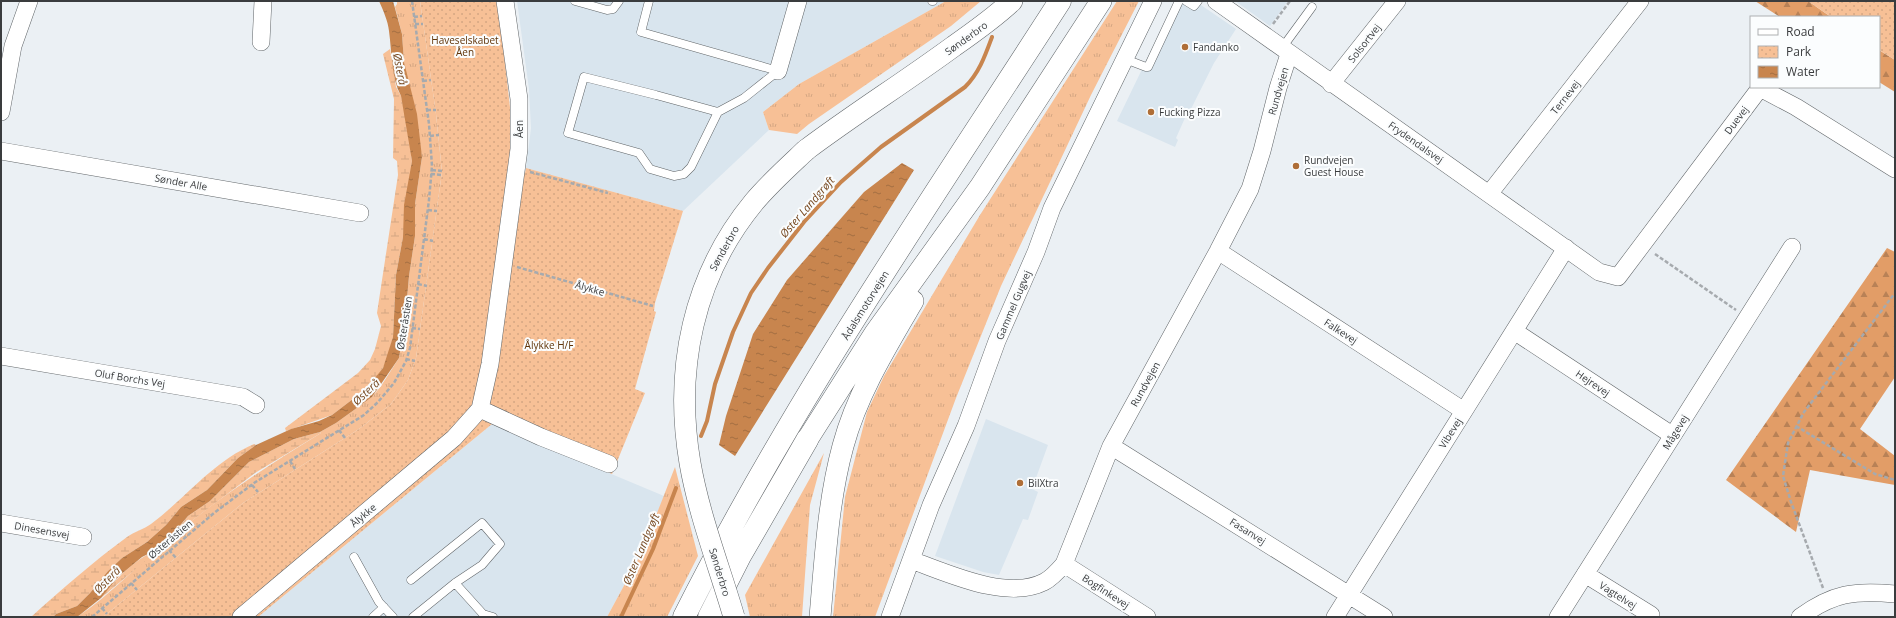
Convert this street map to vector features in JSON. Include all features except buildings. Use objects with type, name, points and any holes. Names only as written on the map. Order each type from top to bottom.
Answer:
[{"type":"highway","name":"Ådalsmotorvejen","points":[[684,617],[735,520],[818,379],[1060,1]]},
{"type":"highway","points":[[709,617],[740,556],[807,440]]},
{"type":"street","points":[[1,112],[13,46],[29,1]]},
{"type":"street","points":[[261,42],[263,1]]},
{"type":"street","name":"Åen","points":[[504,261],[519,148],[518,99],[505,1]]},
{"type":"street","points":[[778,71],[798,1]]},
{"type":"street","name":"Sønderbro","points":[[734,617],[700,504],[690,465],[686,435],[684,388],[690,337],[696,313],[708,279],[734,230],[754,202],[777,176],[806,150],[849,118],[933,62],[997,15],[1012,1]]},
{"type":"street","points":[[820,617],[834,484],[843,445],[852,418],[889,342],[980,187],[1101,1]]},
{"type":"street","name":"Gammel Gugvej","points":[[890,617],[931,505],[966,426],[997,341],[1036,252],[1052,208],[1153,1]]},
{"type":"street","name":"Frydendalsvej","points":[[1216,1],[1600,272],[1618,277]]},
{"type":"street","name":"Solsortvej","points":[[1332,84],[1397,1]]},
{"type":"street","name":"Ternevej","points":[[1489,194],[1640,1]]},
{"type":"street","name":"Rundvejen","points":[[911,560],[970,581],[1014,589],[1029,587],[1043,582],[1054,575],[1064,564],[1111,446],[1218,251],[1250,189],[1262,151],[1286,51]]},
{"type":"street","name":"Duevej","points":[[1618,277],[1760,88],[1796,107],[1895,169]]},
{"type":"street","name":"Sønder Alle","points":[[1,151],[360,213]]},
{"type":"street","points":[[807,440],[875,333],[980,187]]},
{"type":"street","name":"Mågevej","points":[[1558,617],[1792,247]]},
{"type":"street","name":"Vibevej","points":[[1335,617],[1566,248]]},
{"type":"street","name":"Falkevej","points":[[1218,251],[1464,412]]},
{"type":"street","name":"Ålykke","points":[[241,617],[454,438],[480,409],[490,364],[504,261]]},
{"type":"street","name":"Hejrevej","points":[[1514,331],[1672,436]]},
{"type":"street","name":"Oluf Borchs Vej","points":[[1,356],[243,397],[256,406]]},
{"type":"street","points":[[480,409],[541,437],[609,464]]},
{"type":"street","name":"Fasanvej","points":[[1111,446],[1384,617]]},
{"type":"street","name":"Dinesensvej","points":[[1,523],[83,537]]},
{"type":"street","name":"Bogfinkevej","points":[[1064,564],[1147,617]]},
{"type":"street","name":"Vagtelvej","points":[[1585,574],[1652,615]]},
{"type":"street","points":[[1800,617],[1828,599],[1852,593],[1876,592],[1895,594]]},
{"type":"lane","points":[[575,1],[607,10],[613,10],[619,1]]},
{"type":"lane","points":[[649,1],[641,32],[778,71]]},
{"type":"lane","points":[[1124,59],[1146,67],[1148,66],[1179,1]]},
{"type":"lane","points":[[1186,1],[1194,6],[1198,1]]},
{"type":"lane","points":[[1286,51],[1312,7]]},
{"type":"lane","points":[[718,112],[584,77],[568,133],[639,153],[650,169],[674,176],[684,174],[691,167],[718,112],[744,98],[778,71]]},
{"type":"lane","points":[[411,580],[482,522],[500,544],[482,566],[455,583],[413,617]]},
{"type":"lane","points":[[354,557],[379,602],[393,617]]},
{"type":"lane","points":[[455,583],[483,614],[493,617]]},
{"type":"lane","points":[[372,617],[384,607]]},
{"type":"path","name":"Østeråstien","points":[[92,617],[214,513],[252,485],[364,414],[378,402],[394,383],[406,358],[412,328],[432,172],[427,110],[412,1]]},
{"type":"path","points":[[1265,36],[1290,1]]},
{"type":"path","points":[[414,17],[422,16]]},
{"type":"path","points":[[415,24],[423,24]]},
{"type":"path","points":[[423,81],[431,80]]},
{"type":"path","points":[[427,110],[436,110]]},
{"type":"path","points":[[430,136],[439,135]]},
{"type":"path","points":[[516,169],[608,193]]},
{"type":"path","points":[[432,172],[442,171]]},
{"type":"path","points":[[432,172],[442,175]]},
{"type":"path","points":[[428,210],[437,212]]},
{"type":"path","points":[[424,239],[433,241]]},
{"type":"path","points":[[1643,245],[1747,317]]},
{"type":"path","name":"Ålykke","points":[[504,261],[653,306]]},
{"type":"path","points":[[418,284],[427,286]]},
{"type":"path","points":[[1828,599],[1791,502],[1783,476],[1788,443],[1804,412],[1895,293]]},
{"type":"path","points":[[412,328],[420,329]]},
{"type":"path","points":[[406,358],[415,361]]},
{"type":"path","points":[[1796,426],[1875,474],[1895,480]]},
{"type":"path","points":[[339,430],[345,438]]},
{"type":"path","points":[[290,461],[295,469]]},
{"type":"path","points":[[252,485],[258,492]]},
{"type":"path","points":[[169,550],[176,558]]},
{"type":"path","points":[[131,583],[137,590]]},
{"type":"path","points":[[102,608],[107,614]]},
{"type":"shaded area","points":[[517,1],[946,1],[799,84],[763,112],[769,130],[683,211],[526,168],[531,128],[529,89]]},
{"type":"shaded area","points":[[1175,1],[1195,1],[1236,29],[1214,63],[1191,109],[1189,109],[1176,138],[1178,140],[1175,147],[1117,121]]},
{"type":"shaded area","points":[[1235,1],[1288,1],[1270,26]]},
{"type":"shaded area","points":[[986,419],[1048,445],[1032,489],[1038,492],[1028,520],[1023,519],[999,575],[983,572],[935,556]]},
{"type":"shaded area","points":[[492,424],[664,496],[641,554],[607,617],[258,617]]},
{"type":"green space","points":[[397,1],[420,1],[436,114],[442,172],[416,358],[408,380],[391,404],[359,429],[243,503],[103,617],[77,617],[114,588],[162,545],[209,507],[264,469],[336,423],[372,397],[399,358],[415,236],[415,204],[422,157],[404,62],[402,34],[395,7]]},
{"type":"green space","name":"Ålykke H/F","points":[[420,1],[498,1],[512,125],[521,172],[525,173],[526,168],[683,211],[655,303],[654,311],[656,312],[635,389],[645,393],[612,474],[492,424],[258,617],[103,617],[243,503],[359,429],[391,404],[408,380],[416,358],[442,172],[436,114]]},
{"type":"green space","points":[[946,1],[981,1],[951,26],[809,124],[797,134],[769,130],[763,112],[799,84]]},
{"type":"green space","points":[[1117,1],[1139,1],[1091,95],[1001,286],[956,398],[875,617],[833,617],[845,497],[867,412],[884,376],[980,215]]},
{"type":"green space","points":[[1755,1],[1808,1],[1830,16],[1778,16]]},
{"type":"green space","points":[[1808,1],[1895,1],[1895,60],[1880,51],[1880,16],[1830,16]]},
{"type":"green space","points":[[390,49],[396,87],[401,96],[408,128],[412,161],[403,237],[396,275],[393,337],[389,354],[383,368],[366,389],[332,415],[286,431],[285,428],[358,373],[370,360],[375,349],[381,326],[377,313],[398,175],[397,161],[393,158],[394,99],[383,54]]},
{"type":"green space","points":[[1880,51],[1895,60],[1895,92],[1880,83]]},
{"type":"green space","points":[[1887,248],[1895,252],[1895,377],[1860,429],[1895,456],[1895,485],[1810,470],[1796,532],[1726,480]]},
{"type":"green space","points":[[321,433],[255,473],[173,535],[188,516],[210,501],[249,462],[294,439]]},
{"type":"green space","points":[[254,444],[256,445],[238,458],[207,490],[181,507],[166,525],[147,542],[122,558],[108,571],[77,606],[56,614],[53,617],[31,617],[114,546],[130,535],[151,524],[164,514],[225,460]]},
{"type":"green space","points":[[824,453],[810,505],[802,617],[750,617],[745,595]]},
{"type":"green space","points":[[675,467],[698,556],[667,617],[607,617],[641,554]]},
{"type":"green space","points":[[162,547],[101,598],[128,568],[143,557]]},
{"type":"water","name":"Østerå","points":[[379,1],[393,1],[402,34],[404,62],[417,114],[422,157],[415,204],[415,236],[399,358],[372,397],[336,423],[320,432],[294,439],[249,462],[210,501],[188,516],[162,547],[142,557],[119,576],[101,598],[81,614],[77,617],[53,617],[56,614],[77,606],[108,571],[122,558],[147,542],[166,525],[181,507],[207,490],[238,458],[256,445],[291,429],[319,421],[332,415],[366,389],[383,368],[393,337],[396,275],[403,237],[404,205],[412,161],[401,96],[395,81],[388,27]]},
{"type":"water","points":[[902,163],[914,170],[735,456],[719,445],[726,416],[753,334],[787,280],[864,192]]},
{"type":"waterway","name":"Øster Landgrøft","points":[[701,436],[707,421],[715,384],[733,332],[751,293],[768,268],[804,222],[841,182],[881,147],[970,82],[978,70],[992,37]]},
{"type":"waterway","name":"Øster Landgrøft","points":[[621,617],[653,549],[676,488]]},
{"type":"place","name":"Fandanko","points":[[1185,47]]},
{"type":"place","name":"Fucking Pizza","points":[[1151,112]]},
{"type":"place","name":"Rundvejen Guest House","points":[[1296,166]]},
{"type":"place","name":"BilXtra","points":[[1020,483]]},
{"type":"park label","name":"Haveselskabet Åen","points":[[465,46]]}]
